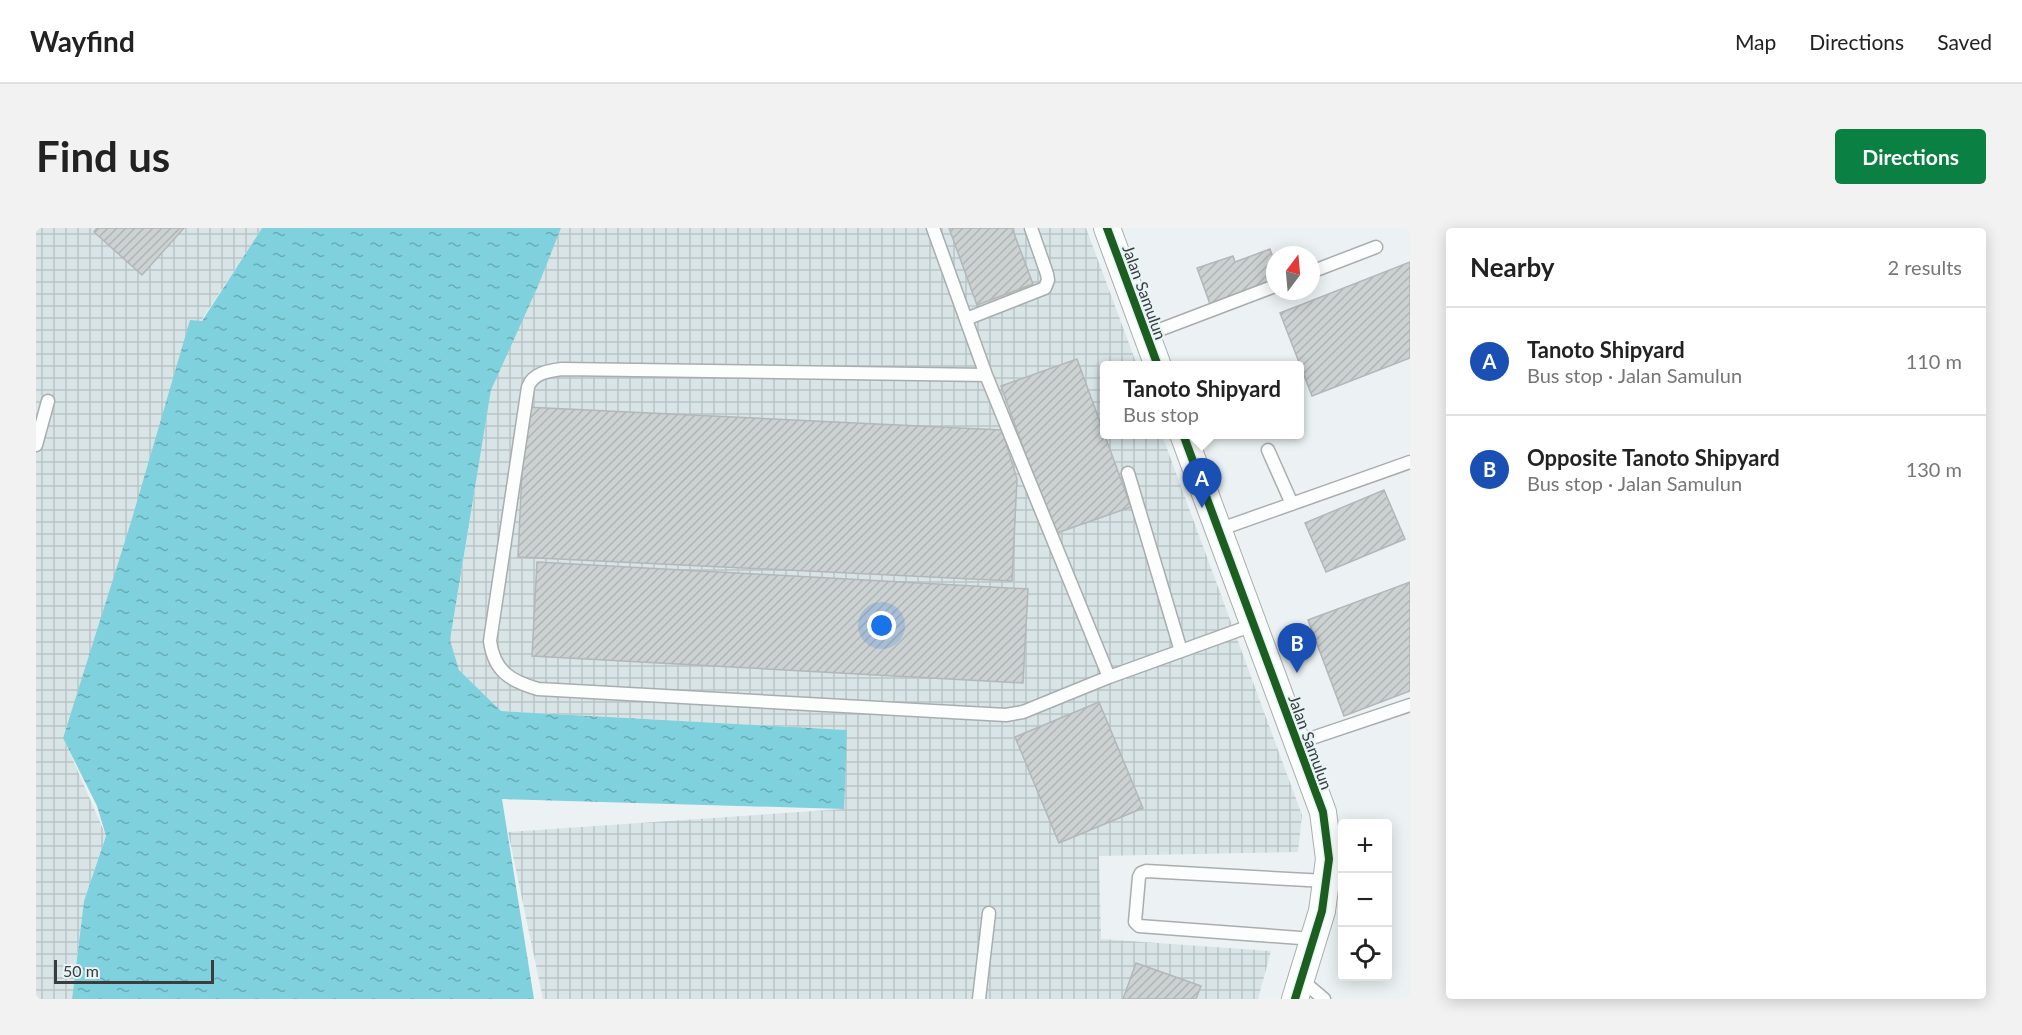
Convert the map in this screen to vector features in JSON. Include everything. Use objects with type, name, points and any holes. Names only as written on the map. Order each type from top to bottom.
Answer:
[{"type":"street","name":"Jalan Samulun","points":[[1108,228],[1156,361]]},
{"type":"street","name":"Jalan Samulun","points":[[1184,439],[1323,812],[1329,859],[1322,911],[1298,991]]},
{"type":"lane","points":[[933,228],[986,375],[1109,677]]},
{"type":"lane","points":[[966,319],[1045,288],[1048,280],[1047,274],[1031,228]]},
{"type":"lane","points":[[1320,269],[1376,247]]},
{"type":"lane","points":[[1146,335],[1266,289]]},
{"type":"lane","points":[[986,375],[562,369],[538,375],[530,381],[528,387],[490,641],[492,658],[512,680],[538,689],[1006,715],[1023,712],[1109,677],[1253,625]]},
{"type":"lane","points":[[36,444],[48,401]]},
{"type":"lane","points":[[1269,450],[1292,504]]},
{"type":"lane","points":[[1218,530],[1410,462]]},
{"type":"lane","points":[[1128,473],[1181,651]]},
{"type":"lane","points":[[1297,743],[1410,705]]},
{"type":"lane","points":[[1314,939],[1139,926],[1135,922],[1139,877],[1146,871],[1326,881]]},
{"type":"lane","points":[[979,999],[988,913]]},
{"type":"lane","name":"Jalan Samulun","points":[[1298,991],[1311,988],[1324,999]]},
{"type":"shaded area","points":[[36,228],[262,228],[201,321],[63,737],[106,836],[84,901],[72,999],[36,999]]},
{"type":"shaded area","points":[[559,228],[1086,228],[1136,361],[1100,361],[1100,439],[1163,439],[1302,815],[1298,852],[1099,856],[1101,939],[1271,951],[1258,999],[543,999],[508,832],[843,809],[846,730],[501,711],[459,670],[450,640],[491,390]]},
{"type":"water","points":[[262,228],[561,228],[538,286],[491,390],[450,640],[459,670],[501,711],[847,730],[844,809],[502,799],[534,999],[72,999],[84,901],[106,836],[97,806],[63,738],[131,522],[190,320],[202,321]]},
{"type":"building","points":[[97,228],[184,228],[142,275],[94,232]]},
{"type":"building","points":[[949,228],[1012,228],[1033,284],[977,305]]},
{"type":"building","points":[[1266,250],[1266,285],[1210,304],[1197,268],[1233,256],[1235,262]]},
{"type":"building","points":[[1410,262],[1410,358],[1312,396],[1304,375],[1304,361],[1299,361],[1280,313],[1313,300],[1320,300],[1320,297]]},
{"type":"building","points":[[1077,359],[1100,422],[1100,439],[1106,439],[1131,507],[1054,534],[1001,386]]},
{"type":"building","points":[[525,407],[1002,430],[1017,479],[1012,581],[518,557]]},
{"type":"building","points":[[1384,490],[1405,539],[1326,572],[1305,523]]},
{"type":"building","points":[[537,562],[1028,589],[1023,683],[532,656]]},
{"type":"building","points":[[1410,582],[1410,691],[1344,716],[1308,620]]},
{"type":"building","points":[[1099,702],[1143,808],[1059,843],[1015,737]]},
{"type":"building","points":[[1136,963],[1201,986],[1196,999],[1123,999]]},
{"type":"cycle path","points":[[1107,228],[1156,361]]},
{"type":"cycle path","points":[[1185,439],[1323,812],[1329,859],[1322,911],[1295,999]]},
{"type":"place","name":"Tanoto Shipyard","points":[[1202,508]]},
{"type":"place","name":"Opposite Tanoto Shipyard","points":[[1297,673]]}]
